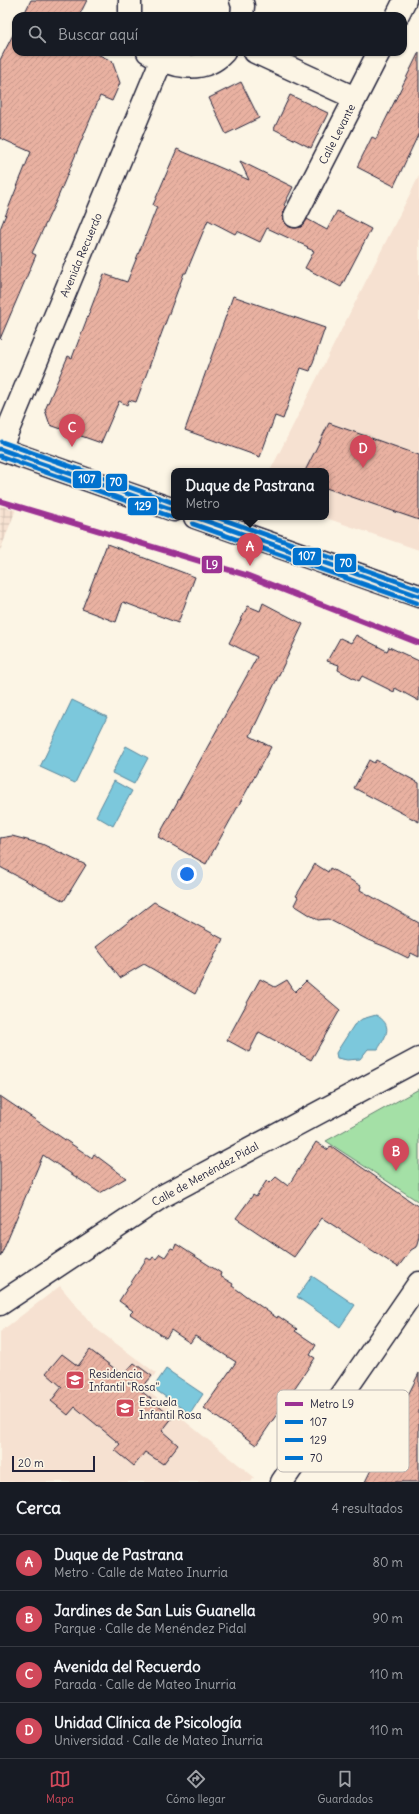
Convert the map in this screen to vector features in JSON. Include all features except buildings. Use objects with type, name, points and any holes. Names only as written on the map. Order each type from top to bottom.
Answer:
[{"type":"street","points":[[130,0],[130,12]]},
{"type":"street","points":[[241,0],[243,6],[242,12]]},
{"type":"street","points":[[399,12],[405,0]]},
{"type":"street","points":[[154,57],[177,66],[193,66],[209,63],[219,56]]},
{"type":"street","points":[[264,56],[355,98]]},
{"type":"street","name":"Calle Levante","points":[[295,216],[377,56]]},
{"type":"street","name":"Avenida Recuerdo","points":[[0,449],[154,57]]},
{"type":"street","points":[[0,449],[171,509]]},
{"type":"street","points":[[204,520],[419,596]]},
{"type":"street","name":"Calle de Menéndez Pidal","points":[[0,1304],[161,1197],[419,1059]]},
{"type":"street","points":[[345,1390],[419,1283]]},
{"type":"street","points":[[282,1482],[289,1472]]},
{"type":"shaded area","points":[[419,176],[419,550],[329,519],[329,468],[272,468]]},
{"type":"shaded area","points":[[0,497],[18,504],[0,551]]},
{"type":"shaded area","name":"Residencia Infantil \"Rosa\"","points":[[60,1286],[95,1328],[156,1373],[144,1388],[254,1477],[251,1482],[0,1482],[0,1332]]},
{"type":"green space","points":[[419,1089],[419,1202],[326,1141]]},
{"type":"water","points":[[72,700],[107,717],[75,783],[40,767]]},
{"type":"water","points":[[126,746],[148,758],[134,784],[112,773]]},
{"type":"water","points":[[114,781],[132,791],[113,826],[96,816]]},
{"type":"water","points":[[376,1015],[385,1023],[387,1030],[386,1035],[378,1049],[368,1049],[360,1059],[347,1060],[337,1058],[336,1053],[354,1025],[362,1019]]},
{"type":"water","points":[[312,1276],[355,1305],[340,1327],[297,1297]]},
{"type":"water","points":[[166,1369],[203,1394],[190,1414],[153,1388]]},
{"type":"metro line","name":"L9","points":[[0,501],[246,575],[419,643]]},
{"type":"transit line","name":"70","points":[[2,442],[171,502]]},
{"type":"transit line","name":"107","points":[[0,449],[171,509]]},
{"type":"transit line","name":"129","points":[[0,456],[171,517]]},
{"type":"transit line","name":"107","points":[[204,520],[419,596]]},
{"type":"transit line","name":"70","points":[[224,520],[419,589]]},
{"type":"transit line","name":"129","points":[[193,524],[417,603]]},
{"type":"place","name":"Avenida del Recuerdo","points":[[72,447]]},
{"type":"place","name":"Unidad Clínica de Psicología","points":[[363,468]]},
{"type":"place","name":"Duque de Pastrana","points":[[250,566]]},
{"type":"place","name":"Jardines de San Luis Guanella","points":[[396,1171]]},
{"type":"place","name":"Residencia Infantil \"Rosa\"","points":[[75,1380]]},
{"type":"place","name":"Escuela Infantil Rosa","points":[[125,1408]]}]
